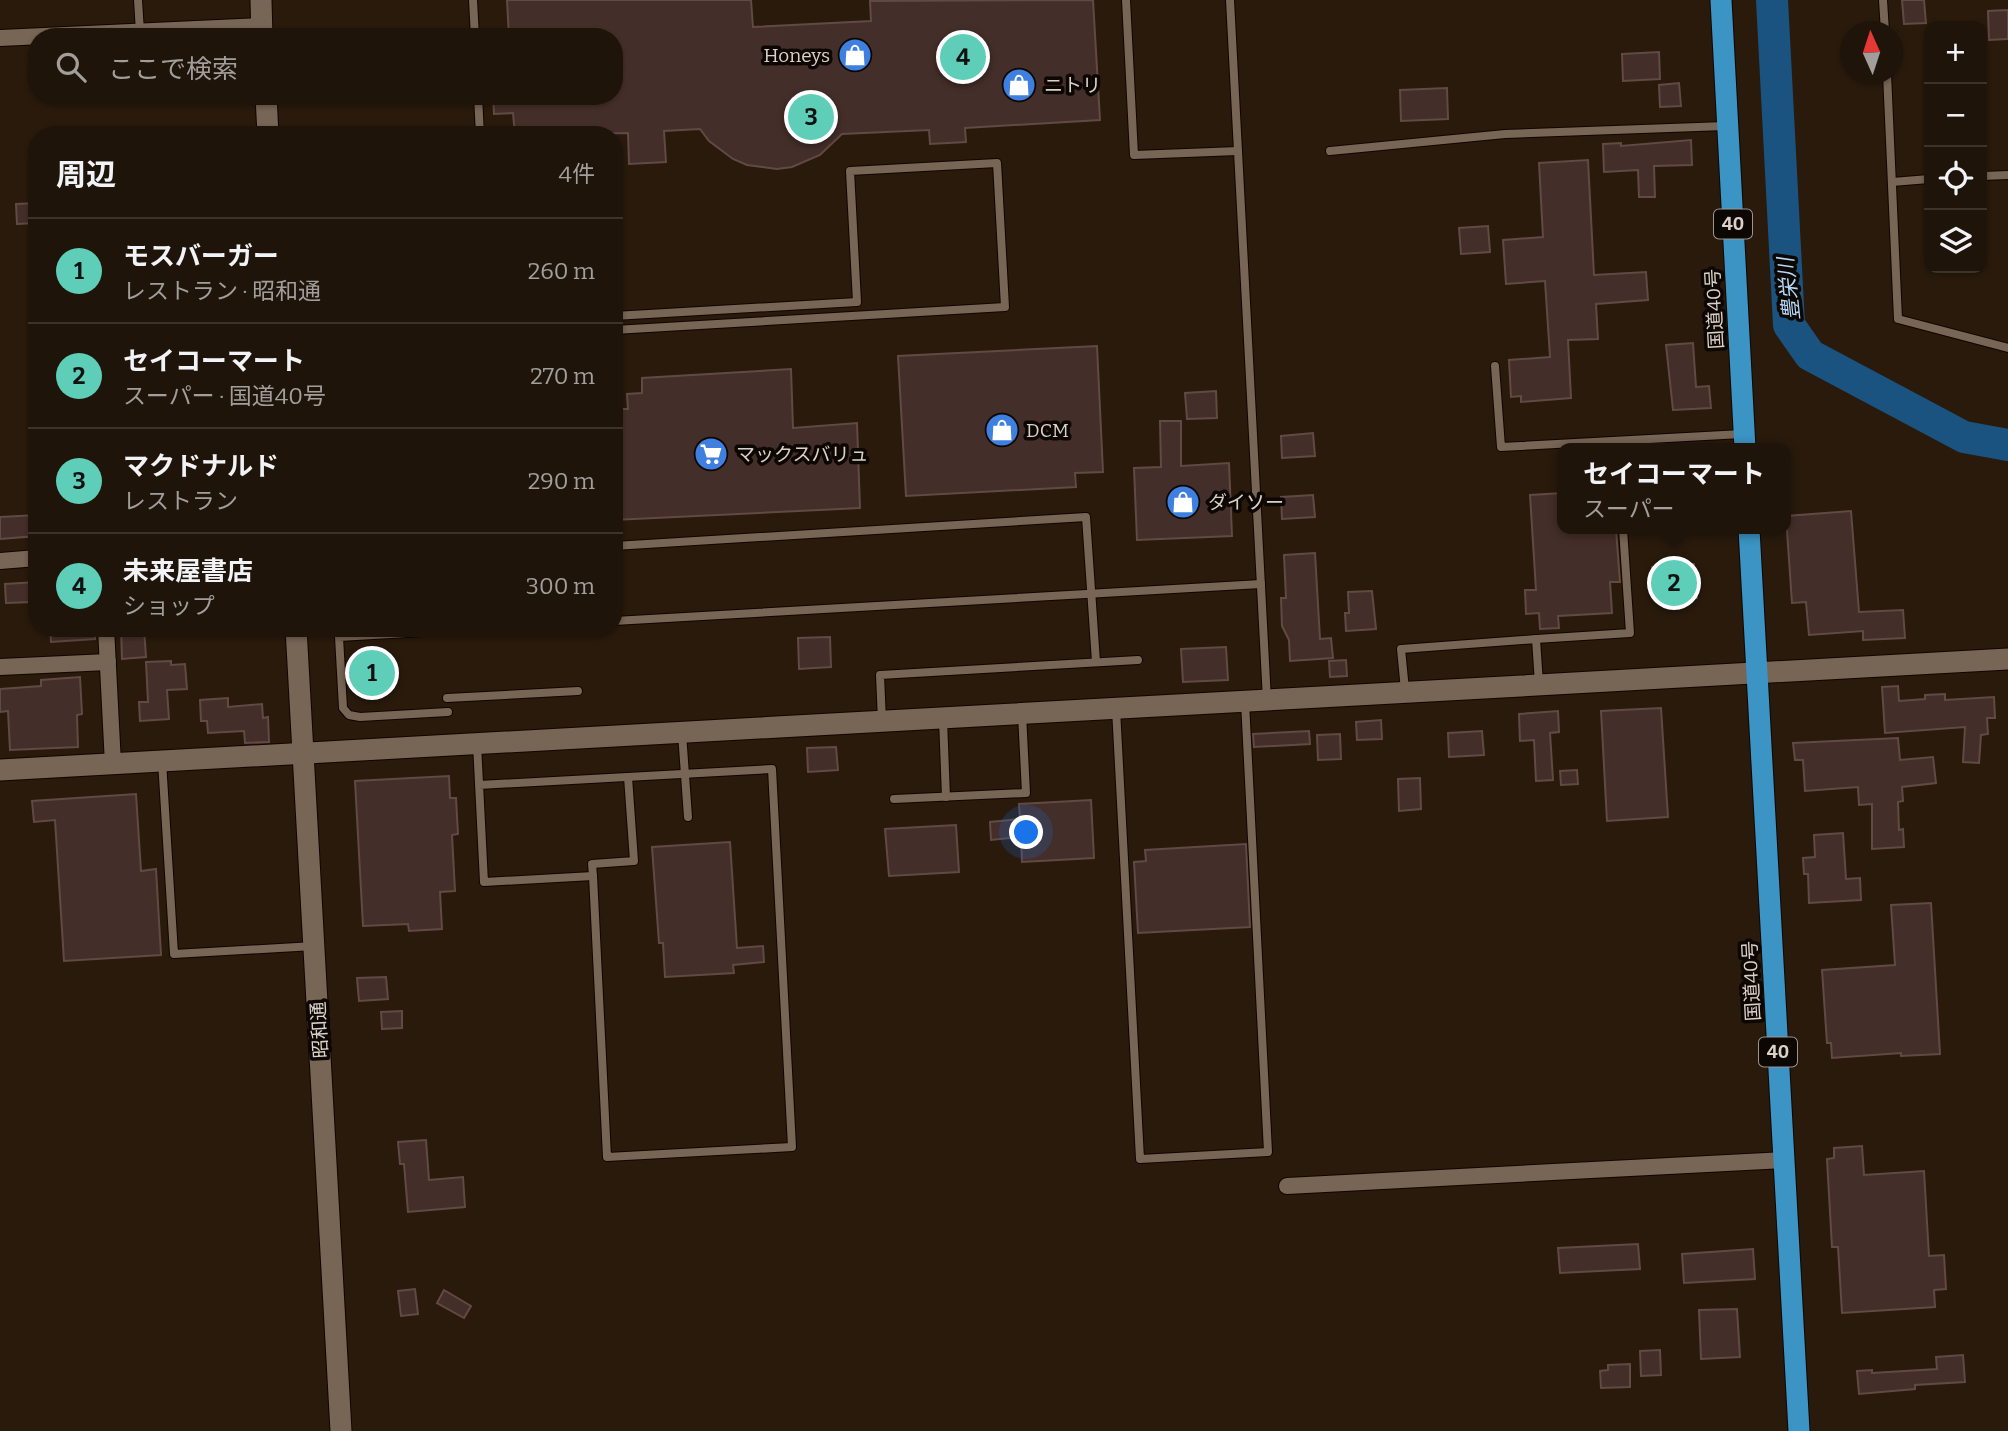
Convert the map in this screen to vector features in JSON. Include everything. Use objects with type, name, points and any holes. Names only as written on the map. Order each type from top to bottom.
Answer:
[{"type":"highway","name":"国道40号","points":[[1721,0],[1744,441]]},
{"type":"highway","name":"国道40号","points":[[1749,534],[1799,1431]]},
{"type":"street","points":[[261,0],[262,28]]},
{"type":"street","points":[[0,38],[28,37]]},
{"type":"street","points":[[266,105],[268,126]]},
{"type":"street","points":[[0,561],[28,559]]},
{"type":"street","points":[[107,637],[113,764]]},
{"type":"street","name":"昭和通","points":[[297,637],[341,1431]]},
{"type":"street","points":[[0,770],[2008,659]]},
{"type":"street","points":[[0,667],[108,662]]},
{"type":"street","points":[[1287,1186],[1784,1160]]},
{"type":"lane","points":[[138,0],[140,28]]},
{"type":"lane","points":[[473,0],[475,28]]},
{"type":"lane","points":[[1126,0],[1134,155],[1238,151]]},
{"type":"lane","points":[[1230,0],[1267,700]]},
{"type":"lane","points":[[1883,0],[1884,21]]},
{"type":"lane","points":[[1887,84],[1898,318],[2008,348]]},
{"type":"lane","points":[[478,105],[480,126]]},
{"type":"lane","points":[[1330,151],[1505,134],[1727,126]]},
{"type":"lane","points":[[623,315],[857,302],[850,171],[997,163],[1005,307],[623,329]]},
{"type":"lane","points":[[1987,176],[2008,174]]},
{"type":"lane","points":[[1892,182],[1924,179]]},
{"type":"lane","points":[[1495,366],[1501,447],[1557,446]]},
{"type":"lane","points":[[1663,443],[1744,441]]},
{"type":"lane","points":[[623,545],[1086,517],[1096,662]]},
{"type":"lane","points":[[1406,693],[1401,649],[1630,633],[1623,534]]},
{"type":"lane","points":[[623,620],[1261,584]]},
{"type":"lane","points":[[339,637],[343,708],[349,715],[360,718],[448,712]]},
{"type":"lane","points":[[1536,639],[1540,686]]},
{"type":"lane","points":[[883,722],[880,675],[1138,660]]},
{"type":"lane","points":[[447,698],[578,691]]},
{"type":"lane","points":[[1116,709],[1140,1159],[1268,1152],[1245,701]]},
{"type":"lane","points":[[894,799],[1026,793],[1022,714]]},
{"type":"lane","points":[[943,719],[946,797]]},
{"type":"lane","points":[[682,733],[688,817]]},
{"type":"lane","points":[[477,744],[484,882],[593,876]]},
{"type":"lane","points":[[162,761],[174,954],[315,946]]},
{"type":"lane","points":[[479,785],[772,769],[792,1147],[607,1157],[592,864],[634,861],[628,777]]},
{"type":"building","points":[[507,0],[751,0],[753,27],[871,21],[870,1],[1093,0],[1100,120],[965,128],[966,142],[930,144],[929,130],[842,134],[820,155],[792,167],[777,169],[747,165],[733,159],[709,141],[700,129],[664,131],[666,162],[629,164],[628,133],[623,133],[623,126],[514,126],[513,113],[494,114],[494,105],[623,105],[623,28],[509,28]]},
{"type":"building","points":[[1902,0],[1924,0],[1926,21],[1904,24]]},
{"type":"building","points":[[2008,10],[2008,39],[1989,40],[1988,11]]},
{"type":"building","points":[[1659,52],[1660,79],[1623,81],[1622,54]]},
{"type":"building","points":[[1679,83],[1681,106],[1660,107],[1659,85]]},
{"type":"building","points":[[1447,88],[1448,119],[1401,121],[1400,90]]},
{"type":"building","points":[[1691,140],[1692,165],[1654,166],[1655,197],[1639,197],[1638,170],[1604,172],[1603,144],[1621,143],[1621,146]]},
{"type":"building","points":[[1588,160],[1594,275],[1646,272],[1648,300],[1596,304],[1598,339],[1568,340],[1571,398],[1521,402],[1521,396],[1511,397],[1509,360],[1550,357],[1545,281],[1506,284],[1503,240],[1543,237],[1539,163]]},
{"type":"building","points":[[28,203],[28,223],[17,224],[16,204]]},
{"type":"building","points":[[1488,226],[1490,252],[1461,254],[1459,228]]},
{"type":"building","points":[[1693,343],[1696,387],[1709,386],[1711,408],[1673,410],[1666,345]]},
{"type":"building","name":"DCM","points":[[1097,346],[1103,472],[1075,473],[1076,487],[906,496],[898,356]]},
{"type":"building","points":[[791,369],[793,428],[857,423],[860,508],[623,520],[623,409],[628,409],[627,394],[642,393],[642,378]]},
{"type":"building","points":[[1216,391],[1217,418],[1187,419],[1185,393]]},
{"type":"building","name":"ダイソー","points":[[1160,421],[1181,421],[1181,466],[1229,463],[1232,536],[1137,540],[1134,468],[1161,467]]},
{"type":"building","points":[[1313,433],[1315,456],[1282,458],[1281,436]]},
{"type":"building","points":[[1557,493],[1557,534],[1616,534],[1620,582],[1610,582],[1612,613],[1558,616],[1559,628],[1540,629],[1539,613],[1526,614],[1525,590],[1536,590],[1530,495]]},
{"type":"building","points":[[1313,495],[1315,517],[1282,519],[1281,497]]},
{"type":"building","points":[[1851,511],[1859,612],[1903,610],[1905,638],[1863,640],[1863,631],[1809,635],[1806,602],[1792,603],[1787,534],[1791,534],[1791,516]]},
{"type":"building","points":[[28,515],[28,537],[0,539],[0,517]]},
{"type":"building","points":[[1315,553],[1320,639],[1331,638],[1333,658],[1290,661],[1289,640],[1282,626],[1281,598],[1286,598],[1284,555]]},
{"type":"building","points":[[1694,564],[1697,598],[1654,600],[1652,567]]},
{"type":"building","points":[[28,583],[28,602],[6,603],[5,584]]},
{"type":"building","points":[[1372,591],[1376,629],[1346,631],[1348,592]]},
{"type":"building","points":[[51,637],[95,637],[95,639],[51,642]]},
{"type":"building","points":[[121,637],[145,637],[146,657],[122,659]]},
{"type":"building","points":[[830,637],[831,667],[799,669],[798,638]]},
{"type":"building","points":[[1226,647],[1228,680],[1183,682],[1181,649]]},
{"type":"building","points":[[379,651],[381,688],[377,688],[377,696],[364,696],[362,652]]},
{"type":"building","points":[[1346,660],[1347,676],[1330,677],[1329,661]]},
{"type":"building","points":[[171,661],[171,665],[185,664],[187,689],[167,690],[169,719],[140,721],[139,702],[148,702],[146,662]]},
{"type":"building","points":[[80,677],[82,714],[77,715],[78,747],[10,750],[8,711],[0,712],[0,689],[41,686],[41,680]]},
{"type":"building","points":[[1898,686],[1899,701],[1945,694],[1945,700],[1994,697],[1995,718],[1987,718],[1988,734],[1981,735],[1979,763],[1963,762],[1965,727],[1885,733],[1882,687]]},
{"type":"building","points":[[228,698],[228,707],[262,704],[263,718],[268,717],[269,742],[245,743],[244,731],[208,733],[207,721],[201,721],[200,700]]},
{"type":"building","points":[[1661,708],[1668,817],[1607,821],[1601,711]]},
{"type":"building","points":[[1558,711],[1559,732],[1550,733],[1553,780],[1536,781],[1534,740],[1520,741],[1519,714]]},
{"type":"building","points":[[1381,720],[1382,739],[1357,740],[1356,722]]},
{"type":"building","points":[[1309,731],[1310,744],[1254,747],[1253,734]]},
{"type":"building","points":[[1482,731],[1484,755],[1449,757],[1448,733]]},
{"type":"building","points":[[1340,734],[1341,759],[1318,760],[1317,735]]},
{"type":"building","points":[[1898,738],[1900,760],[1933,757],[1936,783],[1902,787],[1903,801],[1898,802],[1899,830],[1903,829],[1904,847],[1872,849],[1872,804],[1859,805],[1858,787],[1805,791],[1803,760],[1795,760],[1793,743]]},
{"type":"building","points":[[836,747],[838,770],[808,772],[807,748]]},
{"type":"building","points":[[1577,770],[1578,784],[1561,785],[1560,771]]},
{"type":"building","points":[[449,776],[450,798],[456,798],[458,834],[452,835],[455,891],[440,892],[442,929],[409,931],[408,924],[363,926],[355,781]]},
{"type":"building","points":[[1420,778],[1421,809],[1399,811],[1398,779]]},
{"type":"building","points":[[136,794],[141,871],[156,869],[161,955],[64,961],[55,820],[34,822],[32,801]]},
{"type":"building","points":[[1091,800],[1094,858],[1022,862],[1021,837],[991,840],[990,822],[1020,819],[1019,804]]},
{"type":"building","points":[[956,825],[959,872],[889,876],[885,829]]},
{"type":"building","points":[[1843,833],[1846,879],[1860,878],[1861,900],[1809,903],[1808,874],[1804,874],[1803,858],[1815,857],[1814,835]]},
{"type":"building","points":[[730,842],[737,948],[763,946],[764,962],[733,965],[734,973],[665,977],[663,943],[659,943],[652,847]]},
{"type":"building","points":[[1246,844],[1250,927],[1138,933],[1134,862],[1146,861],[1145,850]]},
{"type":"building","points":[[1931,903],[1940,1054],[1901,1056],[1901,1053],[1832,1058],[1831,1043],[1827,1043],[1822,970],[1895,965],[1891,905]]},
{"type":"building","points":[[386,977],[388,999],[359,1001],[357,978]]},
{"type":"building","points":[[402,1011],[402,1028],[382,1029],[381,1012]]},
{"type":"building","points":[[426,1140],[429,1180],[463,1177],[465,1207],[408,1212],[404,1164],[400,1164],[398,1142]]},
{"type":"building","points":[[1862,1146],[1864,1175],[1924,1171],[1929,1256],[1944,1255],[1946,1289],[1934,1290],[1935,1307],[1842,1313],[1838,1247],[1832,1247],[1827,1159],[1834,1158],[1834,1148]]},
{"type":"building","points":[[1638,1244],[1640,1269],[1560,1273],[1558,1248]]},
{"type":"building","points":[[1753,1249],[1755,1279],[1684,1283],[1682,1254]]},
{"type":"building","points":[[415,1289],[418,1314],[401,1316],[398,1291]]},
{"type":"building","points":[[444,1290],[471,1306],[464,1318],[437,1303]]},
{"type":"building","points":[[1737,1309],[1740,1357],[1701,1359],[1699,1310]]},
{"type":"building","points":[[1660,1350],[1661,1375],[1641,1376],[1640,1351]]},
{"type":"building","points":[[1963,1355],[1965,1382],[1915,1385],[1915,1389],[1859,1394],[1857,1371],[1872,1370],[1872,1373],[1937,1369],[1936,1357]]},
{"type":"building","points":[[1630,1364],[1630,1387],[1601,1388],[1600,1371],[1608,1370],[1608,1365]]},
{"type":"waterway","name":"豊栄川","points":[[1772,0],[1789,325],[1810,355],[1964,437],[2008,445]]},
{"type":"place","name":"Honeys","points":[[855,55]]},
{"type":"place","name":"未来屋書店","points":[[963,57]]},
{"type":"place","name":"ニトリ","points":[[1019,85]]},
{"type":"place","name":"マクドナルド","points":[[811,117]]},
{"type":"place","name":"DCM","points":[[1002,430]]},
{"type":"place","name":"マックスバリュ","points":[[711,454]]},
{"type":"place","name":"ダイソー","points":[[1183,502]]},
{"type":"place","name":"セイコーマート","points":[[1674,583]]},
{"type":"place","name":"モスバーガー","points":[[372,673]]}]
